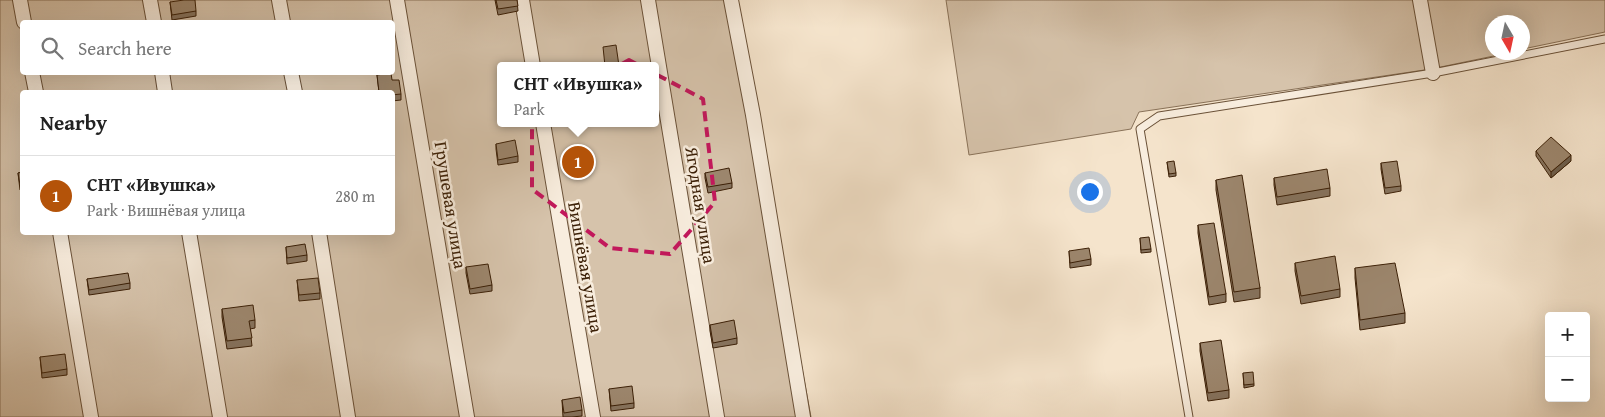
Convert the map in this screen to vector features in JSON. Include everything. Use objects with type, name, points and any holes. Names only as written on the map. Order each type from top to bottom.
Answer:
[{"type":"street","points":[[20,0],[24,20]]},
{"type":"street","points":[[150,0],[154,20]]},
{"type":"street","points":[[279,0],[283,20]]},
{"type":"street","name":"Грушевая улица","points":[[398,0],[467,417]]},
{"type":"street","points":[[522,0],[532,62]]},
{"type":"street","name":"Ягодная улица","points":[[648,0],[658,62]]},
{"type":"street","points":[[731,0],[753,115],[803,417]]},
{"type":"street","points":[[1420,0],[1433,73]]},
{"type":"street","name":"Ягодная улица","points":[[659,66],[717,417]]},
{"type":"street","points":[[33,75],[36,90]]},
{"type":"street","points":[[162,75],[165,90]]},
{"type":"street","points":[[292,75],[295,90]]},
{"type":"street","name":"Вишнёвая улица","points":[[543,127],[593,417]]},
{"type":"street","points":[[61,235],[91,417]]},
{"type":"street","points":[[190,235],[220,417]]},
{"type":"street","points":[[319,235],[348,417]]},
{"type":"lane","points":[[1189,417],[1140,129],[1158,116],[1433,73],[1605,39]]},
{"type":"highlighted area","points":[[629,60],[703,99],[715,202],[670,254],[610,248],[532,189],[532,115]]},
{"type":"shaded area","points":[[0,0],[734,0],[811,417],[0,417]]},
{"type":"shaded area","points":[[946,0],[1605,0],[1605,32],[1530,48],[1530,15],[1485,15],[1485,58],[1431,69],[1139,112],[1131,129],[969,155]]},
{"type":"building","points":[[195,0],[196,11],[172,15],[170,2]]},
{"type":"building","points":[[496,0],[517,0],[518,6],[498,9]]},
{"type":"building","points":[[616,45],[618,62],[605,62],[603,47]]},
{"type":"building","points":[[377,75],[391,75],[392,80],[399,80],[401,94],[395,95],[395,90],[379,90]]},
{"type":"building","points":[[1551,137],[1571,155],[1551,172],[1536,151]]},
{"type":"building","points":[[515,140],[518,156],[498,160],[496,144]]},
{"type":"building","points":[[1174,161],[1176,173],[1169,174],[1167,162]]},
{"type":"building","points":[[1397,161],[1401,186],[1385,188],[1381,163]]},
{"type":"building","points":[[729,168],[732,183],[708,187],[705,173]]},
{"type":"building","points":[[1327,169],[1330,188],[1277,197],[1274,178]]},
{"type":"building","points":[[1242,175],[1260,288],[1234,292],[1216,180]]},
{"type":"building","points":[[1214,223],[1226,294],[1209,297],[1198,225]]},
{"type":"building","points":[[1149,237],[1151,249],[1141,250],[1140,238]]},
{"type":"building","points":[[305,244],[307,255],[287,258],[286,247]]},
{"type":"building","points":[[1089,248],[1091,259],[1070,263],[1069,251]]},
{"type":"building","points":[[1335,256],[1340,289],[1301,296],[1295,263]]},
{"type":"building","points":[[1395,263],[1405,313],[1360,320],[1355,268]]},
{"type":"building","points":[[488,264],[492,285],[470,289],[466,267]]},
{"type":"building","points":[[128,273],[130,283],[89,290],[87,279]]},
{"type":"building","points":[[318,278],[320,293],[299,295],[297,280]]},
{"type":"building","points":[[253,305],[255,320],[249,321],[252,338],[227,341],[222,309]]},
{"type":"building","points":[[734,320],[737,338],[713,343],[710,325]]},
{"type":"building","points":[[1221,340],[1229,390],[1208,393],[1200,343]]},
{"type":"building","points":[[65,354],[67,369],[42,373],[40,357]]},
{"type":"building","points":[[1253,372],[1254,384],[1244,385],[1243,373]]},
{"type":"building","points":[[632,386],[634,403],[611,406],[609,389]]},
{"type":"building","points":[[580,397],[582,410],[564,413],[562,400]]},
{"type":"place","name":"СНТ «Ивушка»","points":[[578,162]]}]
